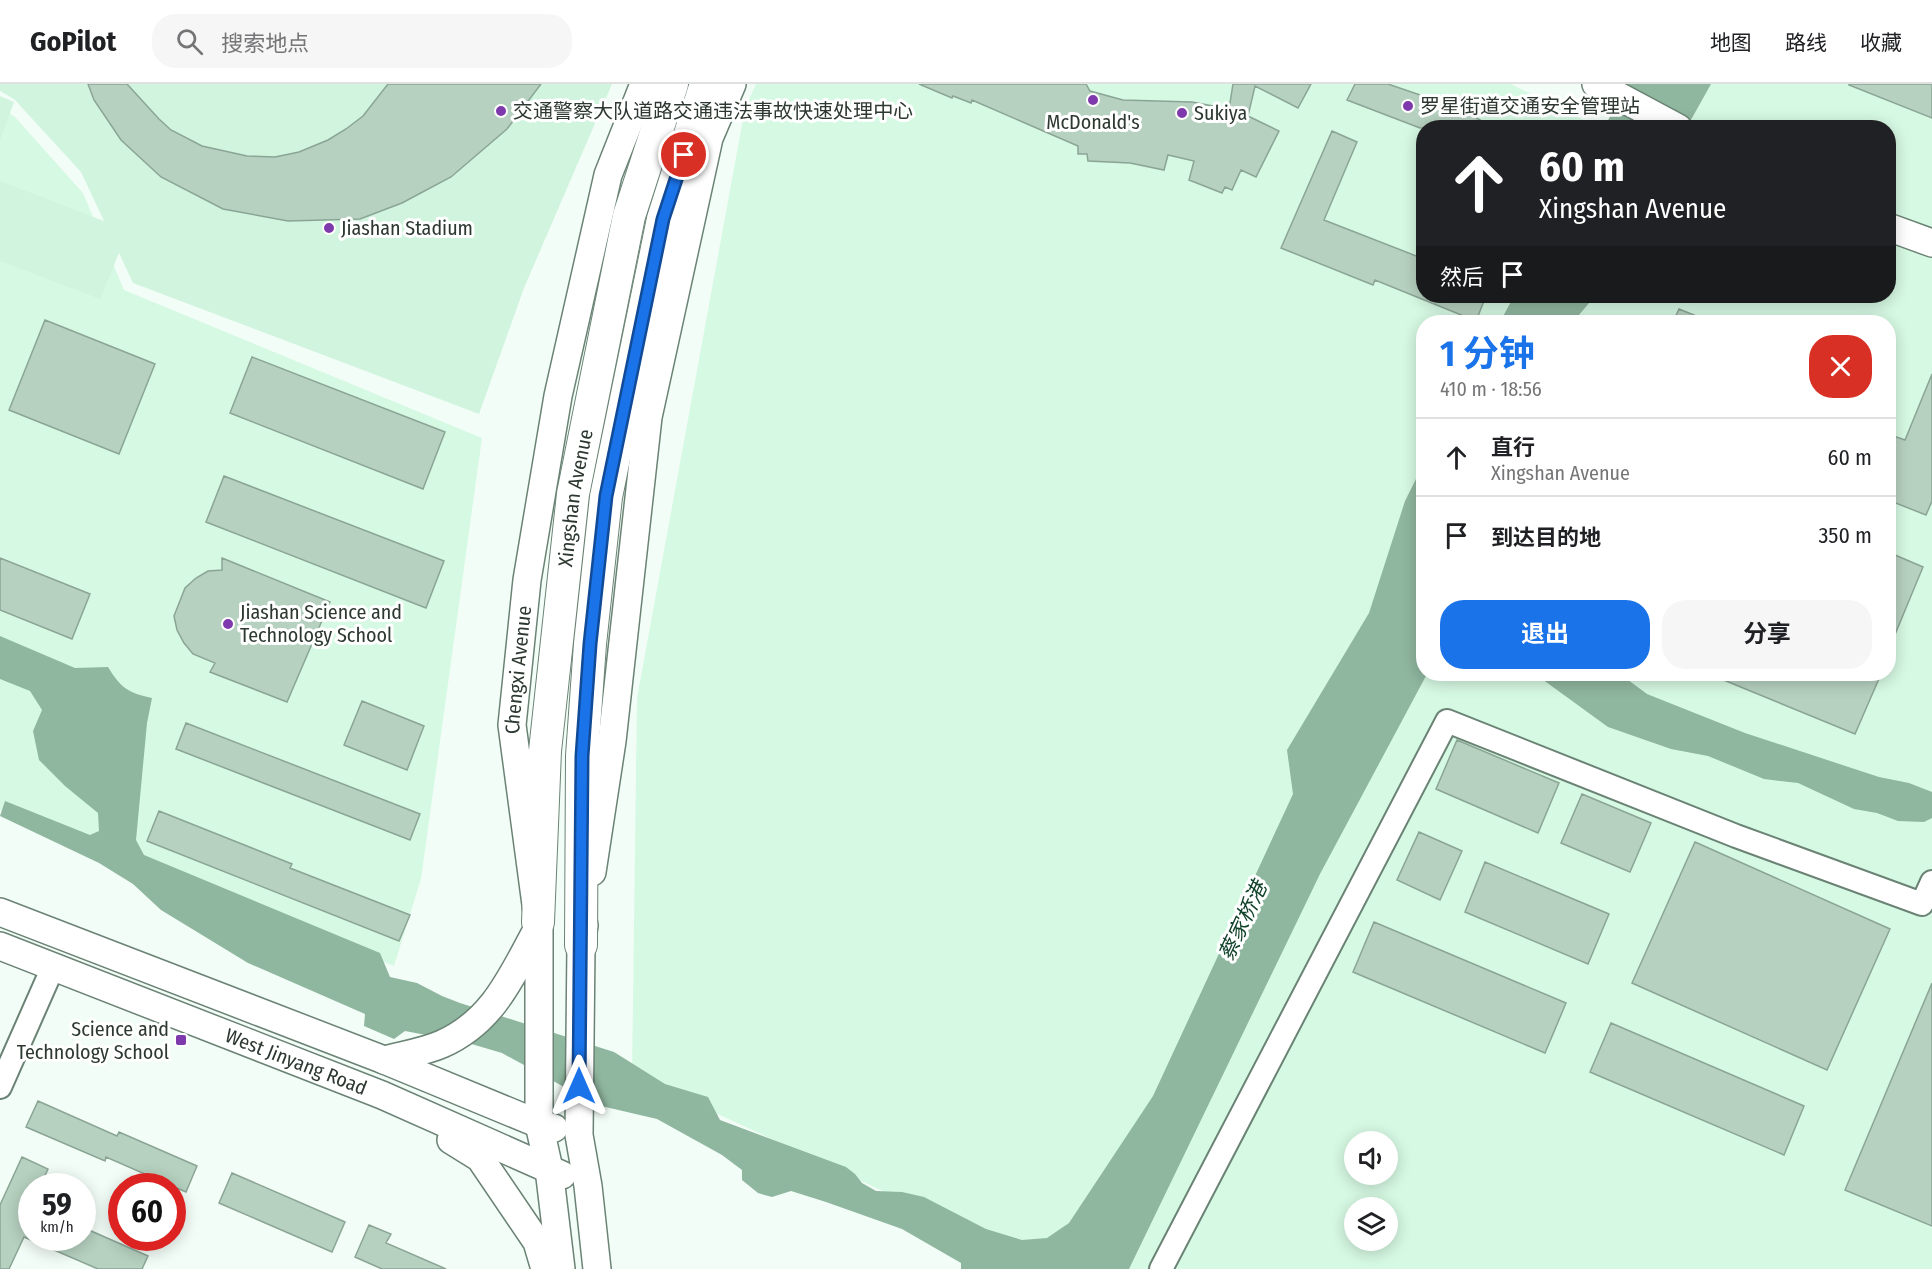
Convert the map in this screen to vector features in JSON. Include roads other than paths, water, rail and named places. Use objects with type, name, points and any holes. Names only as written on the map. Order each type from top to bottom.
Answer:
[{"type":"highway","name":"Xingshan Avenue","points":[[538,925],[544,751],[573,494],[629,216],[672,84]]},
{"type":"highway","name":"Xingshan Avenue","points":[[581,945],[582,756],[590,644],[606,496],[663,219],[706,84]]},
{"type":"main road","name":"Chengxi Avenue","points":[[561,1269],[549,1169],[539,1124],[538,925],[512,725],[527,580],[558,396],[608,175],[644,84]]},
{"type":"main road","points":[[597,1269],[588,1186],[579,1135],[581,945],[612,741],[648,417],[709,138],[732,84]]},
{"type":"main road","points":[[1596,84],[1663,120]]},
{"type":"main road","points":[[1896,230],[1932,243]]},
{"type":"main road","name":"West Jinyang Road","points":[[0,912],[384,1060],[539,1124],[579,1135]]},
{"type":"main road","points":[[384,1060],[440,1045],[483,1018],[500,996],[538,925]]},
{"type":"main road","name":"West Jinyang Road","points":[[0,946],[382,1095],[588,1186]]},
{"type":"main road","points":[[382,1095],[480,1158],[537,1242],[545,1269]]},
{"type":"street","points":[[1161,1269],[1447,721],[1736,836],[1922,904],[1932,882]]},
{"type":"street","points":[[0,1056],[47,964]]},
{"type":"street","points":[[0,1087],[47,964]]},
{"type":"water","points":[[1627,84],[1711,84],[1691,120],[1608,120]]},
{"type":"water","points":[[1510,303],[1589,303],[1579,315],[1504,315]]},
{"type":"water","name":"蔡家桥港","points":[[1416,479],[1416,681],[1423,681],[1320,874],[1129,1269],[961,1269],[961,1263],[902,1229],[791,1191],[772,1197],[758,1193],[742,1180],[742,1170],[722,1155],[657,1119],[597,1105],[502,1053],[468,1043],[405,1031],[394,1039],[364,1026],[365,1014],[248,963],[161,910],[133,884],[99,863],[0,816],[5,801],[90,835],[99,831],[98,813],[65,786],[39,760],[33,731],[42,710],[30,691],[0,679],[0,636],[75,668],[108,667],[126,689],[152,698],[147,723],[136,840],[144,855],[380,953],[390,977],[417,983],[460,1003],[614,1052],[665,1084],[708,1097],[720,1120],[846,1167],[862,1183],[876,1191],[902,1192],[924,1197],[986,1229],[1022,1240],[1047,1238],[1069,1223],[1153,1096],[1293,794],[1287,750],[1369,613],[1405,501]]},
{"type":"water","points":[[1545,681],[1629,681],[1647,694],[1745,733],[1932,792],[1932,818],[1924,822],[1898,821],[1877,813],[1854,809],[1798,783],[1764,779],[1708,756],[1671,749],[1608,727]]},
{"type":"place","name":"McDonald's","points":[[1093,100]]},
{"type":"place","name":"罗星街道交通安全管理站","points":[[1408,106]]},
{"type":"place","name":"交通警察大队道路交通违法事故快速处理中心","points":[[501,111]]},
{"type":"place","name":"Sukiya","points":[[1182,113]]},
{"type":"place","name":"Jiashan Stadium","points":[[329,228]]},
{"type":"place","name":"Jiashan Science and Technology School","points":[[228,624]]},
{"type":"place","name":"Science and Technology School","points":[[181,1040]]}]
